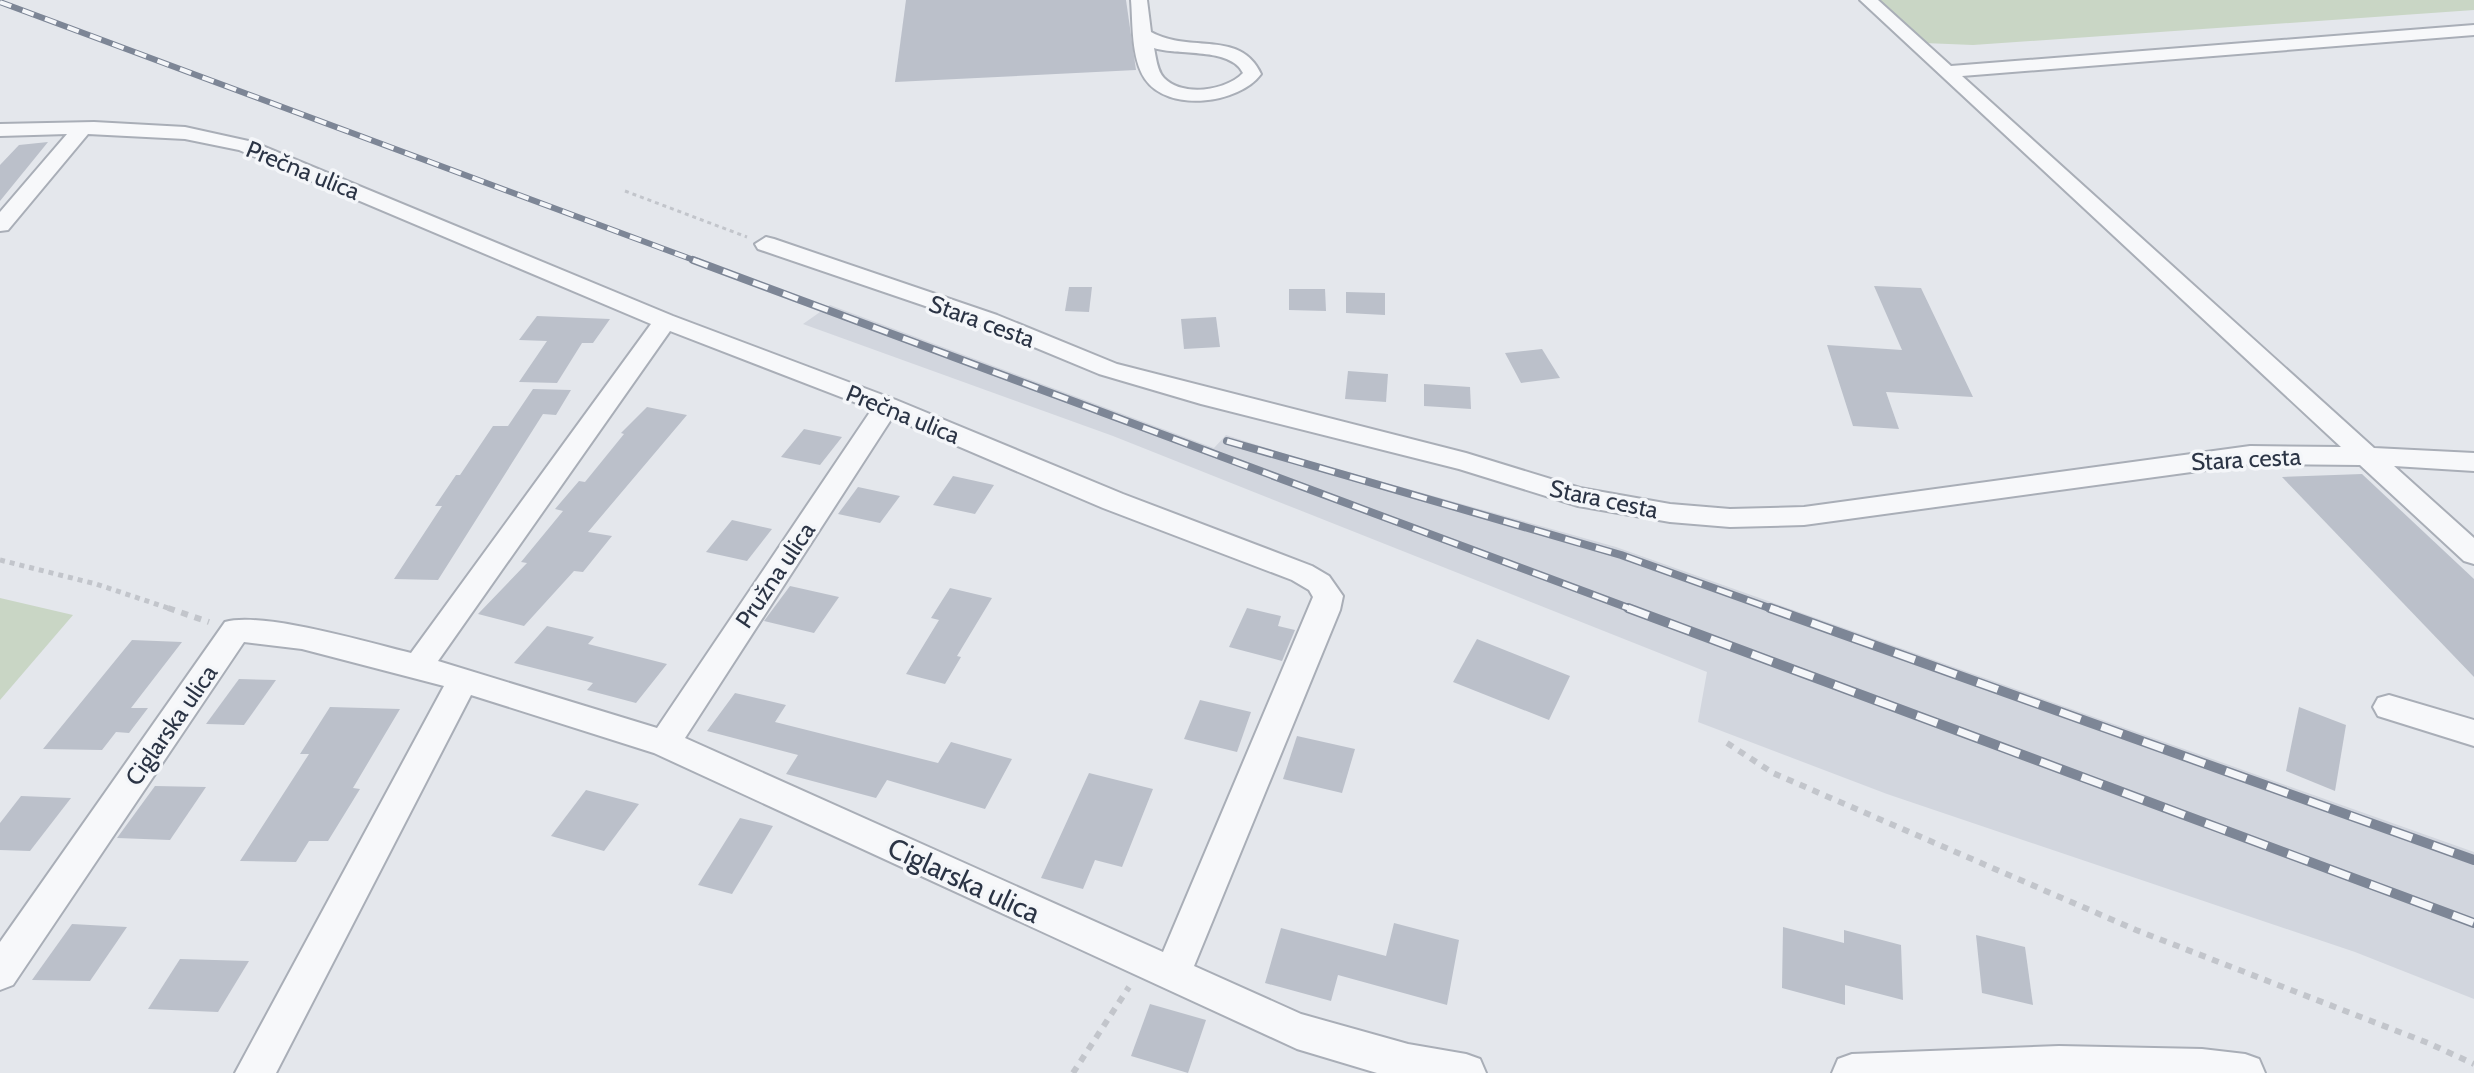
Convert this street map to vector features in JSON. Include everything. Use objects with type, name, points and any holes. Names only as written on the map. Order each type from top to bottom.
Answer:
[{"type":"street","points":[[1139,0],[1145,36],[1152,76],[1166,88],[1214,94],[1236,88],[1252,74],[1248,63],[1235,55],[1170,47],[1145,36]]},
{"type":"street","points":[[1868,0],[2474,554]]},
{"type":"street","points":[[1949,72],[2474,30]]},
{"type":"street","points":[[0,225],[83,128]]},
{"type":"street","name":"Prečna ulica","points":[[0,130],[183,130],[246,146],[665,321],[887,406],[1113,501],[1302,573],[1319,583],[1328,596],[1319,625],[1158,969]]},
{"type":"street","name":"Stara cesta","points":[[766,244],[989,320],[1108,369],[1210,398],[1466,462],[1578,497],[1670,513],[1730,518],[1804,516],[2250,455],[2368,456],[2474,462]]},
{"type":"street","points":[[418,666],[665,321]]},
{"type":"street","name":"Pružna ulica","points":[[664,743],[887,406]]},
{"type":"street","name":"Ciglarska ulica","points":[[0,973],[236,630],[302,638],[418,666],[664,743],[1297,1031],[1408,1063],[1466,1073]]},
{"type":"street","points":[[255,1073],[463,680]]},
{"type":"street","points":[[2389,707],[2474,733]]},
{"type":"street","points":[[1852,1073],[2127,1065],[2220,1068],[2245,1073]]},
{"type":"path","points":[[625,191],[766,244]]},
{"type":"path","points":[[0,560],[96,584],[236,630]]},
{"type":"path","points":[[1727,743],[1773,773],[2122,924],[2428,1043],[2474,1064]]},
{"type":"path","points":[[1073,1073],[1158,969]]},
{"type":"shaded area","points":[[830,305],[1214,448],[1226,435],[1616,547],[2474,852],[2474,999],[2355,952],[1887,794],[1698,722],[1707,672],[1113,436],[803,324]]},
{"type":"green space","points":[[1875,0],[2474,0],[2474,10],[1973,45],[1924,43]]},
{"type":"green space","points":[[0,598],[73,615],[0,700]]},
{"type":"building","points":[[906,0],[1126,0],[1136,70],[895,82]]},
{"type":"building","points":[[48,142],[0,201],[0,165],[19,145]]},
{"type":"building","points":[[1874,286],[1921,288],[1973,397],[1886,392],[1899,429],[1853,426],[1827,345],[1902,350]]},
{"type":"building","points":[[1069,287],[1092,287],[1089,312],[1065,311]]},
{"type":"building","points":[[1289,289],[1325,289],[1326,311],[1289,310]]},
{"type":"building","points":[[1346,292],[1385,293],[1385,315],[1346,313]]},
{"type":"building","points":[[537,316],[610,319],[593,343],[582,343],[557,383],[519,382],[547,341],[519,340]]},
{"type":"building","points":[[1216,317],[1220,347],[1184,349],[1181,319]]},
{"type":"building","points":[[1542,349],[1560,378],[1521,383],[1505,353]]},
{"type":"building","points":[[1348,371],[1388,374],[1386,402],[1345,399]]},
{"type":"building","points":[[1424,384],[1470,387],[1471,409],[1424,406]]},
{"type":"building","points":[[533,389],[571,390],[556,415],[543,414],[438,580],[394,579],[442,506],[435,506],[456,475],[460,475],[493,426],[508,426]]},
{"type":"building","points":[[647,407],[687,415],[588,532],[612,536],[583,572],[574,571],[524,626],[478,614],[527,563],[521,562],[563,511],[555,509],[579,481],[585,482],[624,434],[621,433]]},
{"type":"building","points":[[804,429],[842,437],[820,465],[781,457]]},
{"type":"building","points":[[2362,474],[2474,579],[2474,677],[2282,477]]},
{"type":"building","points":[[953,476],[994,485],[975,514],[933,505]]},
{"type":"building","points":[[858,487],[900,496],[880,523],[838,514]]},
{"type":"building","points":[[732,520],[772,529],[747,561],[706,552]]},
{"type":"building","points":[[790,586],[839,597],[814,633],[764,621]]},
{"type":"building","points":[[950,588],[992,598],[957,656],[961,657],[945,684],[906,674],[939,620],[931,618]]},
{"type":"building","points":[[1247,608],[1281,616],[1278,626],[1295,630],[1282,661],[1229,647]]},
{"type":"building","points":[[547,626],[594,637],[588,644],[667,664],[636,703],[587,690],[593,683],[514,663]]},
{"type":"building","points":[[1477,639],[1570,676],[1549,720],[1453,682]]},
{"type":"building","points":[[132,640],[182,642],[131,708],[148,708],[129,733],[116,732],[102,750],[43,749]]},
{"type":"building","points":[[239,679],[276,680],[244,725],[206,724]]},
{"type":"building","points":[[735,693],[786,705],[775,722],[938,763],[951,742],[1012,759],[985,809],[887,780],[876,798],[786,774],[798,755],[707,731]]},
{"type":"building","points":[[1200,700],[1251,712],[1237,752],[1184,739]]},
{"type":"building","points":[[330,707],[400,709],[353,788],[360,789],[328,841],[309,841],[296,862],[240,861],[309,754],[300,754]]},
{"type":"building","points":[[2299,707],[2346,725],[2335,791],[2286,771]]},
{"type":"building","points":[[1297,736],[1355,749],[1342,793],[1283,779]]},
{"type":"building","points":[[1089,773],[1153,789],[1122,867],[1095,860],[1083,889],[1041,878]]},
{"type":"building","points":[[155,786],[206,787],[170,840],[117,838]]},
{"type":"building","points":[[586,790],[639,804],[604,851],[551,836]]},
{"type":"building","points":[[21,796],[71,798],[30,851],[0,850],[0,823]]},
{"type":"building","points":[[740,818],[773,826],[732,894],[698,885]]},
{"type":"building","points":[[1394,923],[1459,940],[1447,1005],[1338,975],[1331,1001],[1265,983],[1281,928],[1386,956]]},
{"type":"building","points":[[72,924],[127,927],[90,981],[32,980]]},
{"type":"building","points":[[1783,927],[1844,943],[1844,930],[1901,945],[1903,1000],[1845,985],[1845,1005],[1782,988]]},
{"type":"building","points":[[1976,935],[2025,947],[2033,1005],[1982,993]]},
{"type":"building","points":[[180,959],[249,961],[218,1012],[148,1009]]},
{"type":"building","points":[[1150,1004],[1206,1020],[1188,1073],[1131,1056]]},
{"type":"railway","points":[[0,2],[699,262]]},
{"type":"railway","points":[[693,260],[1634,610]]},
{"type":"railway","points":[[1227,441],[1621,555],[1775,610]]},
{"type":"railway","points":[[1628,608],[2474,923]]},
{"type":"railway","points":[[1770,608],[2474,860]]}]
